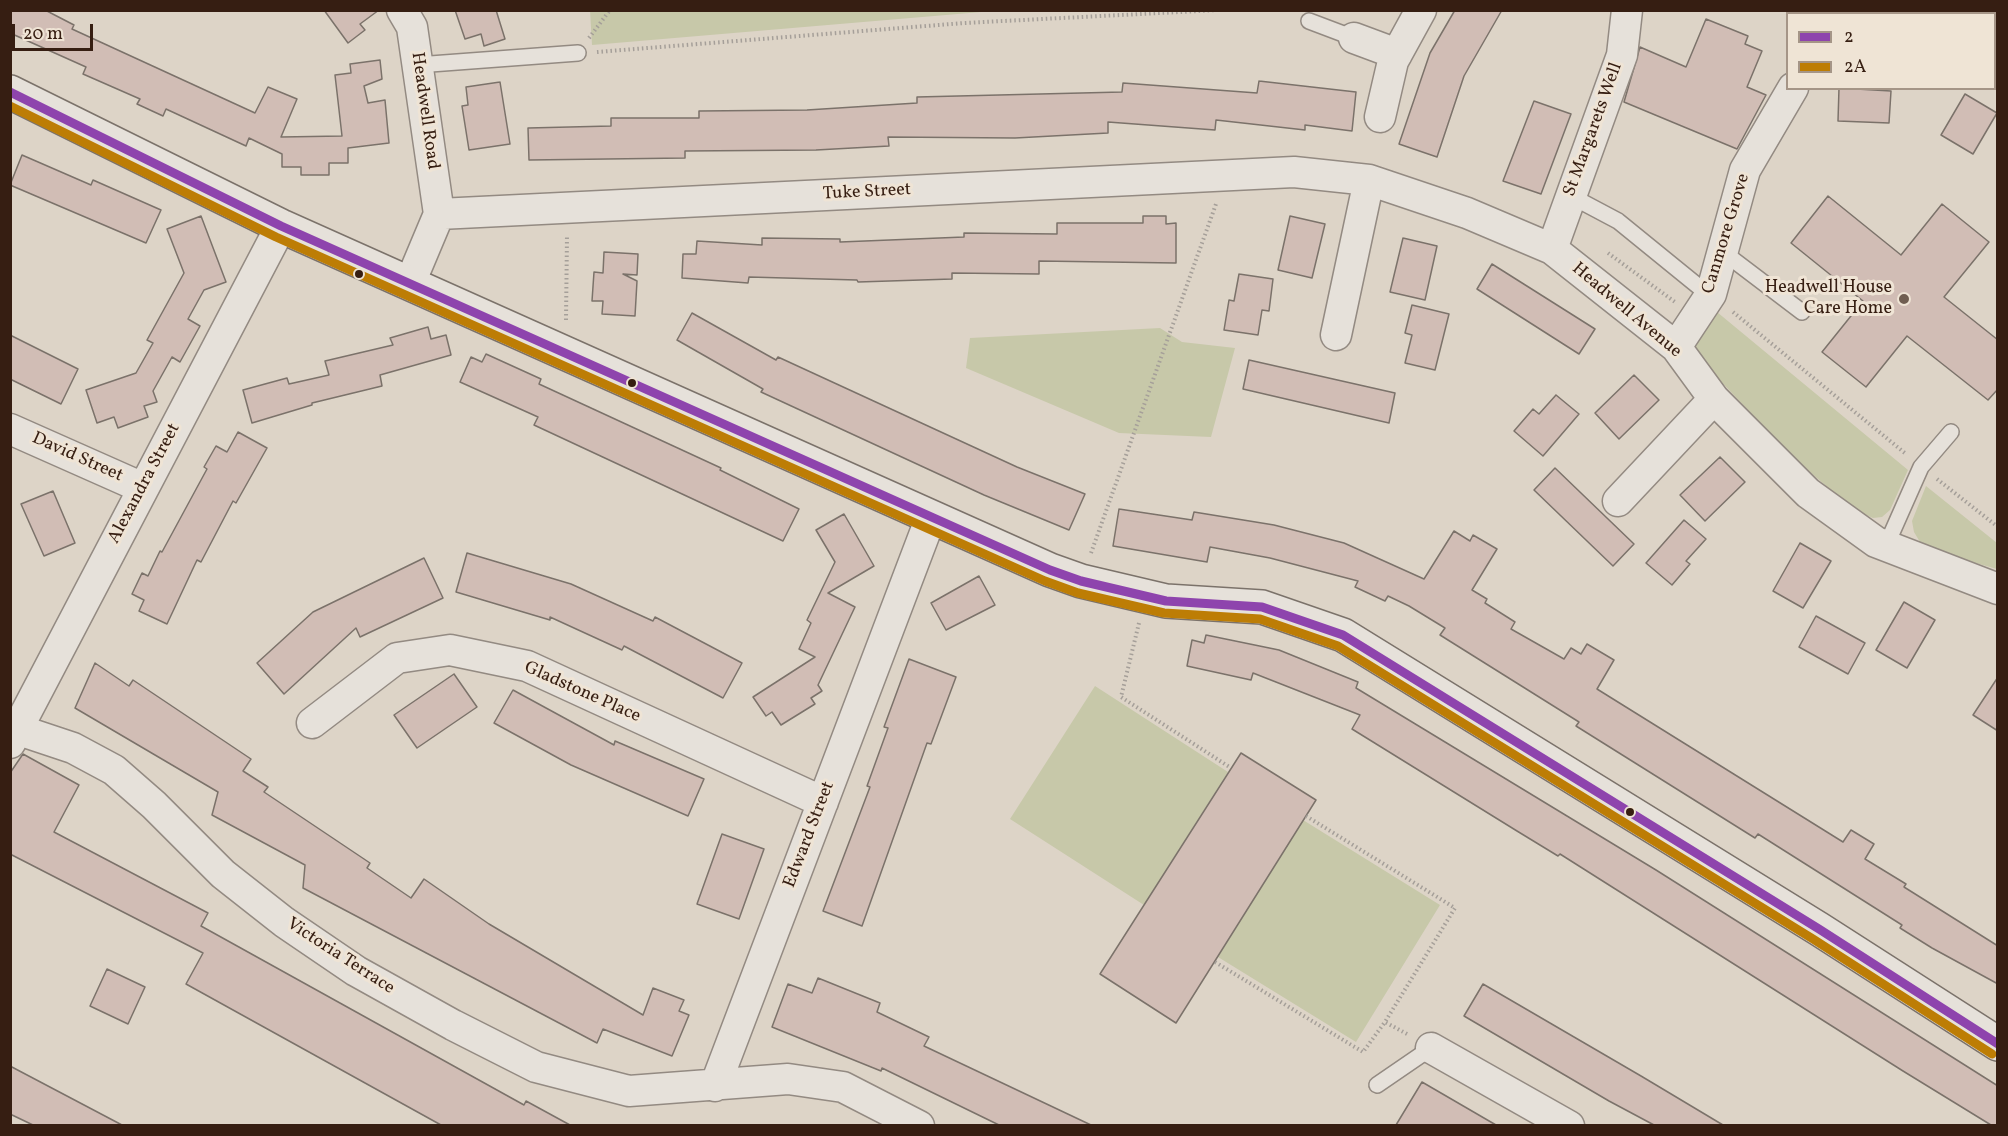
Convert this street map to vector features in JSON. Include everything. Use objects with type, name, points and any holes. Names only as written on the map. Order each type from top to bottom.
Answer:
[{"type":"street","name":"Headwell Road","points":[[402,10],[412,27],[439,214]]},
{"type":"street","points":[[1380,117],[1397,54],[1420,10]]},
{"type":"street","name":"St Margarets Well","points":[[1552,249],[1569,195],[1622,55],[1627,10]]},
{"type":"street","points":[[1354,38],[1397,54]]},
{"type":"street","name":"Canmore Grove","points":[[1676,347],[1710,295],[1745,170],[1792,90]]},
{"type":"street","points":[[10,92],[281,226],[931,517],[1081,581],[1166,601],[1262,607],[1343,635],[1819,929],[1998,1044]]},
{"type":"street","name":"Tuke Street","points":[[439,214],[1294,172],[1369,180]]},
{"type":"street","points":[[1336,335],[1369,180]]},
{"type":"street","name":"Headwell Avenue","points":[[1369,180],[1467,213],[1552,249],[1676,347],[1714,399],[1808,493],[1876,542],[1998,589]]},
{"type":"street","points":[[410,283],[439,214]]},
{"type":"street","name":"Alexandra Street","points":[[13,733],[281,226]]},
{"type":"street","points":[[1618,501],[1714,399]]},
{"type":"street","name":"David Street","points":[[10,429],[143,488]]},
{"type":"street","name":"Edward Street","points":[[715,1086],[931,517]]},
{"type":"street","name":"Gladstone Place","points":[[312,723],[397,658],[450,650],[526,666],[823,802]]},
{"type":"street","name":"Victoria Terrace","points":[[13,733],[73,748],[114,770],[154,805],[223,874],[284,922],[356,971],[453,1025],[536,1067],[629,1091],[788,1079],[843,1087],[919,1125]]},
{"type":"street","points":[[1431,1048],[1569,1125]]},
{"type":"lane","points":[[1309,21],[1354,38]]},
{"type":"lane","points":[[417,65],[578,52]]},
{"type":"lane","points":[[1569,195],[1618,221],[1710,295]]},
{"type":"lane","points":[[1723,252],[1802,312]]},
{"type":"lane","points":[[1886,546],[1922,467],[1951,432]]},
{"type":"lane","points":[[1377,1085],[1431,1048]]},
{"type":"path","points":[[578,52],[610,10]]},
{"type":"path","points":[[578,52],[964,23],[1219,10]]},
{"type":"path","points":[[1081,581],[1226,175]]},
{"type":"path","points":[[566,353],[567,207]]},
{"type":"path","points":[[1606,252],[1679,305],[1710,295],[1998,527]]},
{"type":"path","points":[[1143,596],[1121,697],[1231,768]]},
{"type":"path","points":[[1215,962],[1363,1052],[1385,1022],[1455,908],[1306,816]]},
{"type":"path","points":[[1385,1022],[1431,1048]]},
{"type":"green space","points":[[590,10],[993,10],[993,11],[592,45]]},
{"type":"green space","points":[[1717,312],[1908,470],[1890,510],[1882,517],[1873,518],[1854,510],[1789,454],[1700,359],[1694,340]]},
{"type":"green space","points":[[1160,328],[1182,342],[1235,348],[1211,437],[1119,433],[966,368],[970,338]]},
{"type":"green space","points":[[1926,486],[1997,543],[1997,569],[1933,551],[1920,542],[1914,532],[1912,521]]},
{"type":"green space","points":[[1095,686],[1228,772],[1144,905],[1010,819]]},
{"type":"green space","points":[[1303,820],[1440,905],[1356,1042],[1218,957]]},
{"type":"building","points":[[10,10],[45,10],[74,25],[72,29],[255,113],[268,87],[297,99],[281,137],[342,136],[335,75],[351,73],[350,64],[380,60],[382,79],[364,86],[368,103],[385,100],[389,143],[348,148],[348,163],[329,163],[329,175],[301,175],[301,167],[282,167],[282,154],[249,138],[246,146],[166,109],[163,116],[137,104],[140,99],[83,74],[86,67],[10,33]]},
{"type":"building","points":[[324,10],[379,10],[360,24],[365,30],[348,43]]},
{"type":"building","points":[[455,10],[496,10],[505,39],[484,46],[481,34],[465,39]]},
{"type":"building","points":[[1455,10],[1502,10],[1464,76],[1437,157],[1399,144],[1430,53]]},
{"type":"building","points":[[1706,19],[1748,36],[1745,44],[1762,51],[1747,87],[1766,95],[1737,149],[1624,102],[1640,47],[1686,67]]},
{"type":"building","points":[[1259,81],[1356,92],[1352,131],[1305,125],[1305,130],[1216,120],[1215,130],[1108,122],[1108,133],[1015,138],[888,137],[889,146],[816,150],[685,151],[685,158],[529,160],[528,128],[611,126],[611,118],[699,118],[699,111],[807,110],[917,103],[917,97],[1122,92],[1123,83],[1257,93]]},
{"type":"building","points":[[500,82],[510,144],[469,150],[462,106],[468,105],[466,87]]},
{"type":"building","points":[[1839,90],[1891,91],[1889,123],[1838,121]]},
{"type":"building","points":[[1965,94],[1997,113],[1973,154],[1941,135]]},
{"type":"building","points":[[1534,101],[1571,114],[1541,194],[1503,181]]},
{"type":"building","points":[[22,155],[91,185],[93,180],[161,210],[146,243],[10,185]]},
{"type":"building","name":"Headwell House Care Home","points":[[1828,196],[1901,255],[1942,204],[1989,242],[1944,297],[1998,340],[1998,389],[1988,400],[1907,336],[1866,387],[1822,352],[1863,301],[1791,243]]},
{"type":"building","points":[[201,216],[226,282],[204,290],[188,319],[200,326],[180,362],[172,357],[153,391],[157,402],[144,406],[148,417],[118,428],[114,417],[97,423],[86,390],[136,373],[153,343],[147,340],[184,273],[167,229]]},
{"type":"building","points":[[1143,216],[1166,216],[1166,224],[1176,223],[1176,263],[1039,261],[1039,274],[952,273],[952,279],[858,282],[857,280],[749,277],[748,283],[682,278],[683,254],[696,254],[697,241],[762,245],[762,238],[840,239],[840,242],[964,237],[964,233],[1057,234],[1057,223],[1143,223]]},
{"type":"building","points":[[1290,216],[1325,224],[1312,278],[1278,270]]},
{"type":"building","points":[[1403,238],[1437,246],[1425,300],[1390,292]]},
{"type":"building","points":[[604,252],[638,254],[637,275],[623,274],[637,281],[635,316],[602,314],[603,301],[592,301],[594,272],[603,273]]},
{"type":"building","points":[[1492,264],[1595,329],[1579,354],[1477,289]]},
{"type":"building","points":[[1239,274],[1273,279],[1269,311],[1262,310],[1258,335],[1224,330],[1229,300],[1234,301]]},
{"type":"building","points":[[1412,305],[1449,314],[1435,370],[1405,363],[1412,335],[1405,333]]},
{"type":"building","points":[[692,313],[776,360],[778,357],[1017,467],[1085,494],[1069,530],[984,495],[761,392],[763,389],[677,340]]},
{"type":"building","points":[[428,327],[431,339],[446,335],[451,355],[380,375],[382,386],[312,403],[312,405],[252,423],[243,390],[287,378],[289,384],[329,375],[325,361],[393,345],[390,338]]},
{"type":"building","points":[[10,335],[78,369],[61,404],[10,379]]},
{"type":"building","points":[[486,354],[541,379],[539,384],[721,468],[720,470],[799,509],[783,541],[534,425],[538,417],[460,382],[471,357],[482,362]]},
{"type":"building","points":[[1249,360],[1395,393],[1389,423],[1243,389]]},
{"type":"building","points":[[1634,375],[1659,400],[1619,439],[1595,413]]},
{"type":"building","points":[[1556,395],[1579,414],[1543,456],[1514,431],[1533,409],[1539,414]]},
{"type":"building","points":[[238,432],[267,448],[236,503],[233,501],[201,562],[197,560],[167,624],[139,611],[144,600],[132,594],[142,573],[148,576],[160,551],[162,552],[207,469],[204,467],[216,446],[227,452]]},
{"type":"building","points":[[1720,457],[1745,482],[1705,521],[1680,495]]},
{"type":"building","points":[[1555,468],[1634,544],[1613,566],[1534,490]]},
{"type":"building","points":[[53,491],[75,543],[44,556],[21,504]]},
{"type":"building","points":[[1119,509],[1192,520],[1194,512],[1274,525],[1344,543],[1424,579],[1454,531],[1470,541],[1473,535],[1497,549],[1472,590],[1487,599],[1485,603],[1515,622],[1511,629],[1564,659],[1571,648],[1581,654],[1587,644],[1614,660],[1597,689],[1843,842],[1851,830],[1874,844],[1865,859],[1906,884],[1904,887],[1998,946],[1998,984],[1932,948],[1900,928],[1902,925],[1758,834],[1755,838],[1576,726],[1579,722],[1440,635],[1445,628],[1409,606],[1388,596],[1385,601],[1355,587],[1358,581],[1270,558],[1210,547],[1207,562],[1113,546]]},
{"type":"building","points":[[844,514],[874,566],[828,593],[855,607],[818,685],[822,691],[811,698],[815,704],[781,725],[772,712],[766,716],[753,697],[815,657],[799,649],[811,623],[807,620],[835,562],[816,530]]},
{"type":"building","points":[[1684,520],[1706,539],[1686,561],[1690,564],[1672,585],[1646,563]]},
{"type":"building","points":[[1800,543],[1831,561],[1803,608],[1773,591]]},
{"type":"building","points":[[467,553],[571,584],[653,621],[655,617],[742,663],[723,698],[624,646],[622,650],[550,617],[550,620],[456,592]]},
{"type":"building","points":[[424,558],[443,598],[360,637],[356,628],[284,694],[257,663],[313,612]]},
{"type":"building","points":[[979,576],[995,605],[946,630],[931,603]]},
{"type":"building","points":[[1904,602],[1935,620],[1907,668],[1876,650]]},
{"type":"building","points":[[1816,616],[1865,643],[1848,674],[1799,647]]},
{"type":"building","points":[[1206,635],[1279,650],[1358,682],[1356,688],[1656,870],[1998,1086],[1998,1125],[1991,1125],[1560,854],[1558,856],[1352,729],[1360,715],[1253,673],[1251,680],[1187,666],[1192,640],[1204,643]]},
{"type":"building","points":[[909,659],[956,677],[931,744],[927,743],[862,926],[823,911],[870,787],[867,786],[888,728],[884,727]]},
{"type":"building","points":[[95,663],[129,686],[133,680],[251,759],[243,771],[268,787],[264,792],[370,863],[367,868],[411,898],[424,879],[489,924],[643,1015],[653,988],[684,1000],[679,1011],[689,1015],[672,1056],[603,1029],[597,1043],[303,888],[305,865],[212,815],[218,792],[75,708]]},
{"type":"building","points":[[454,674],[477,707],[417,748],[394,715]]},
{"type":"building","points":[[1998,677],[1998,731],[1973,715]]},
{"type":"building","points":[[513,690],[614,745],[615,741],[704,779],[688,816],[571,765],[494,723]]},
{"type":"building","points":[[1241,753],[1316,800],[1176,1023],[1100,974]]},
{"type":"building","points":[[23,754],[79,785],[54,832],[208,913],[201,926],[524,1105],[526,1101],[570,1125],[441,1125],[186,984],[203,953],[10,854],[10,773]]},
{"type":"building","points":[[722,834],[764,849],[739,919],[697,904]]},
{"type":"building","points":[[107,969],[145,987],[128,1024],[90,1006]]},
{"type":"building","points":[[818,978],[880,1003],[877,1012],[929,1037],[924,1046],[1091,1125],[999,1125],[882,1068],[881,1071],[772,1027],[788,984],[812,993]]},
{"type":"building","points":[[1483,984],[1723,1125],[1654,1125],[1464,1016]]},
{"type":"building","points":[[10,1066],[122,1125],[33,1125],[10,1114]]},
{"type":"building","points":[[1422,1082],[1496,1125],[1396,1125]]},
{"type":"transit line","name":"2","points":[[10,92],[281,226],[1050,570],[1081,581],[1166,601],[1262,607],[1343,635],[1819,929],[1998,1044]]},
{"type":"transit line","name":"2A","points":[[10,106],[276,237],[1045,581],[1078,593],[1164,613],[1260,619],[1338,646],[1813,939],[1992,1054]]},
{"type":"place","name":"Headwell House Care Home","points":[[1904,299]]}]
